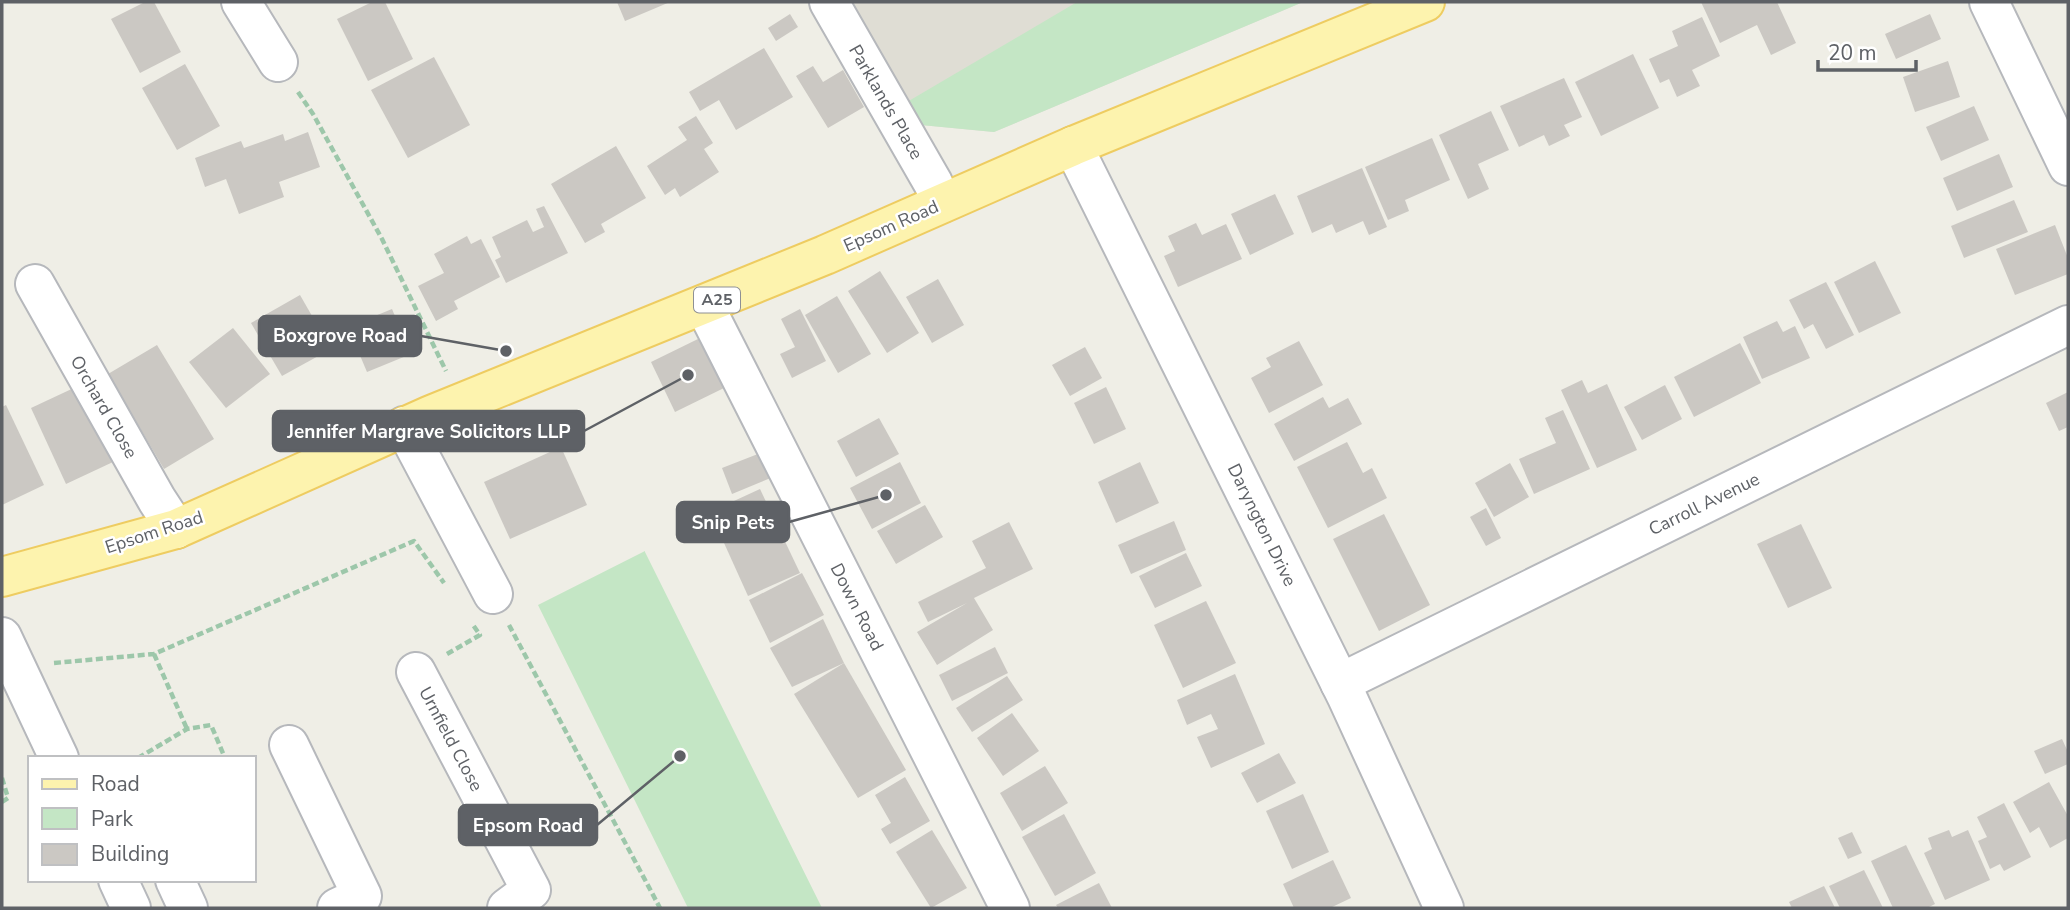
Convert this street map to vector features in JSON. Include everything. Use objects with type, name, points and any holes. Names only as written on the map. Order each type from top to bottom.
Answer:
[{"type":"main road","name":"Epsom Road","points":[[2,577],[176,528],[404,426],[825,255],[1073,146],[1425,2]]},
{"type":"street","points":[[241,2],[278,62]]},
{"type":"street","name":"Parklands Place","points":[[829,2],[942,203]]},
{"type":"street","points":[[1989,2],[2068,166]]},
{"type":"street","name":"Daryngton Drive","points":[[1073,146],[1340,683],[1444,908]]},
{"type":"street","name":"Orchard Close","points":[[35,284],[157,500],[176,528]]},
{"type":"street","name":"Down Road","points":[[704,305],[1010,908]]},
{"type":"street","name":"Carroll Avenue","points":[[1340,683],[2068,325]]},
{"type":"street","points":[[404,426],[483,609]]},
{"type":"street","points":[[9,652],[58,756]]},
{"type":"street","name":"Urnfield Close","points":[[416,672],[531,890],[507,908]]},
{"type":"street","points":[[289,745],[362,896],[337,908]]},
{"type":"street","points":[[119,882],[131,908]]},
{"type":"street","points":[[176,882],[188,908]]},
{"type":"path","points":[[278,62],[313,114],[382,239],[461,403]]},
{"type":"path","points":[[9,652],[154,654],[414,541],[451,593]]},
{"type":"path","points":[[416,672],[480,635],[483,609]]},
{"type":"path","points":[[483,609],[660,908]]},
{"type":"path","points":[[154,654],[187,729]]},
{"type":"path","points":[[141,756],[187,729],[211,725],[224,756]]},
{"type":"path","points":[[2,778],[8,798],[2,802]]},
{"type":"shaded area","points":[[849,2],[1303,2],[994,132],[921,125]]},
{"type":"green space","points":[[1077,2],[1303,2],[994,132],[921,125],[907,102]]},
{"type":"green space","points":[[645,551],[822,908],[688,908],[538,605]]},
{"type":"building","points":[[145,2],[154,2],[181,52],[140,73],[111,19]]},
{"type":"building","points":[[372,2],[385,2],[413,59],[368,81],[337,19]]},
{"type":"building","points":[[617,2],[670,2],[625,21]]},
{"type":"building","points":[[1701,2],[1777,2],[1796,43],[1771,55],[1757,25],[1720,43]]},
{"type":"building","points":[[790,14],[798,27],[776,41],[768,28]]},
{"type":"building","points":[[1930,14],[1941,39],[1896,59],[1885,34]]},
{"type":"building","points":[[1702,17],[1720,56],[1692,70],[1700,86],[1677,97],[1669,79],[1660,83],[1649,59],[1678,46],[1672,31]]},
{"type":"building","points":[[764,48],[793,97],[736,130],[719,100],[700,111],[689,92]]},
{"type":"building","points":[[1633,54],[1659,108],[1601,136],[1575,82]]},
{"type":"building","points":[[434,57],[470,125],[408,158],[371,90]]},
{"type":"building","points":[[1948,61],[1960,97],[1915,112],[1903,77]]},
{"type":"building","points":[[185,64],[220,126],[177,150],[142,88]]},
{"type":"building","points":[[813,66],[823,82],[843,70],[864,107],[828,128],[796,76]]},
{"type":"building","points":[[1564,78],[1582,117],[1564,125],[1570,136],[1549,146],[1544,135],[1519,147],[1500,106]]},
{"type":"building","points":[[1974,106],[1989,140],[1941,161],[1926,127]]},
{"type":"building","points":[[1491,111],[1509,150],[1478,164],[1489,189],[1468,199],[1439,135]]},
{"type":"building","points":[[696,116],[713,143],[704,149],[719,172],[680,197],[675,188],[665,195],[647,166],[687,140],[678,127]]},
{"type":"building","points":[[308,132],[320,167],[279,182],[284,197],[239,214],[226,179],[205,187],[195,158],[241,141],[244,148],[283,134],[285,141]]},
{"type":"building","points":[[1432,138],[1450,180],[1405,200],[1409,211],[1388,220],[1365,167]]},
{"type":"building","points":[[616,146],[646,198],[601,224],[605,232],[585,243],[551,184]]},
{"type":"building","points":[[1999,154],[2013,187],[1957,211],[1943,178]]},
{"type":"building","points":[[1362,168],[1387,227],[1369,235],[1363,221],[1336,233],[1332,224],[1312,233],[1297,196]]},
{"type":"building","points":[[1275,194],[1294,234],[1250,255],[1231,214]]},
{"type":"building","points":[[2014,200],[2028,232],[1964,258],[1951,226]]},
{"type":"building","points":[[544,206],[568,253],[506,283],[495,260],[501,257],[492,237],[527,220],[533,232],[544,227],[536,209]]},
{"type":"building","points":[[1196,223],[1202,235],[1226,224],[1242,259],[1178,287],[1164,256],[1175,251],[1168,236]]},
{"type":"building","points":[[2055,225],[2068,258],[2068,274],[2015,295],[1996,249]]},
{"type":"building","points":[[467,236],[471,244],[481,239],[500,277],[454,301],[458,309],[436,321],[418,286],[444,273],[434,254]]},
{"type":"building","points":[[1875,261],[1901,313],[1859,333],[1834,282]]},
{"type":"building","points":[[880,271],[919,333],[887,353],[848,291]]},
{"type":"building","points":[[938,279],[964,325],[932,343],[906,297]]},
{"type":"building","points":[[1826,282],[1854,335],[1826,349],[1813,324],[1804,329],[1789,300]]},
{"type":"building","points":[[300,295],[331,349],[282,376],[251,323]]},
{"type":"building","points":[[837,296],[871,354],[838,373],[805,315]]},
{"type":"building","points":[[392,309],[411,354],[367,372],[348,327]]},
{"type":"building","points":[[800,309],[826,361],[792,378],[780,354],[795,347],[781,319]]},
{"type":"building","points":[[1777,321],[1783,332],[1795,326],[1810,358],[1762,379],[1743,337]]},
{"type":"building","points":[[233,328],[270,374],[226,408],[189,362]]},
{"type":"building","points":[[700,338],[724,388],[675,412],[651,362]]},
{"type":"building","points":[[1299,341],[1323,385],[1269,413],[1251,378],[1271,367],[1266,358]]},
{"type":"building","points":[[1740,343],[1761,383],[1694,417],[1674,377]]},
{"type":"building","points":[[157,345],[214,439],[164,469],[108,374]]},
{"type":"building","points":[[1085,347],[1102,378],[1070,396],[1052,365]]},
{"type":"building","points":[[1582,380],[1588,393],[1607,384],[1637,450],[1597,468],[1561,390]]},
{"type":"building","points":[[1665,385],[1682,419],[1642,440],[1624,407]]},
{"type":"building","points":[[78,386],[113,462],[66,484],[31,408]]},
{"type":"building","points":[[1106,387],[1126,429],[1094,444],[1074,403]]},
{"type":"building","points":[[2068,392],[2068,427],[2059,431],[2046,403]]},
{"type":"building","points":[[1323,397],[1329,408],[1348,398],[1362,424],[1294,461],[1274,424]]},
{"type":"building","points":[[6,405],[44,485],[2,505],[2,407]]},
{"type":"building","points":[[1563,410],[1590,469],[1534,494],[1519,459],[1556,443],[1545,418]]},
{"type":"building","points":[[879,418],[899,454],[856,477],[837,441]]},
{"type":"building","points":[[1347,442],[1363,473],[1372,468],[1387,498],[1328,528],[1297,467]]},
{"type":"building","points":[[561,447],[587,505],[510,539],[484,482]]},
{"type":"building","points":[[763,452],[773,477],[732,494],[722,468]]},
{"type":"building","points":[[900,462],[921,503],[872,529],[850,488]]},
{"type":"building","points":[[1140,462],[1159,503],[1116,523],[1098,482]]},
{"type":"building","points":[[1510,463],[1529,497],[1494,517],[1475,483]]},
{"type":"building","points":[[760,489],[800,573],[748,596],[710,512]]},
{"type":"building","points":[[925,505],[943,537],[896,564],[877,531]]},
{"type":"building","points":[[1486,508],[1501,538],[1486,546],[1470,517]]},
{"type":"building","points":[[1384,514],[1430,605],[1379,631],[1333,539]]},
{"type":"building","points":[[1174,521],[1186,550],[1131,574],[1118,545]]},
{"type":"building","points":[[1009,522],[1033,569],[974,598],[993,630],[937,665],[917,632],[967,603],[928,622],[918,602],[986,568],[972,541]]},
{"type":"building","points":[[1801,524],[1832,588],[1788,608],[1757,544]]},
{"type":"building","points":[[1186,553],[1202,586],[1155,608],[1139,576]]},
{"type":"building","points":[[802,573],[824,615],[770,643],[749,600]]},
{"type":"building","points":[[1206,601],[1236,663],[1183,688],[1154,625]]},
{"type":"building","points":[[823,619],[844,663],[792,687],[770,648]]},
{"type":"building","points":[[995,647],[1008,673],[952,701],[939,675]]},
{"type":"building","points":[[844,663],[906,770],[858,798],[794,694]]},
{"type":"building","points":[[1235,674],[1265,744],[1211,768],[1197,737],[1218,729],[1211,714],[1187,725],[1177,700]]},
{"type":"building","points":[[1007,676],[1023,700],[972,732],[956,708]]},
{"type":"building","points":[[1012,713],[1039,751],[1003,776],[977,738]]},
{"type":"building","points":[[2062,739],[2068,752],[2068,764],[2045,774],[2034,751]]},
{"type":"building","points":[[1279,753],[1296,783],[1257,803],[1241,773]]},
{"type":"building","points":[[1045,766],[1068,803],[1022,831],[1000,793]]},
{"type":"building","points":[[905,777],[930,821],[890,844],[881,829],[891,823],[875,795]]},
{"type":"building","points":[[2049,782],[2068,816],[2068,838],[2050,848],[2039,827],[2030,833],[2013,802]]},
{"type":"building","points":[[1303,794],[1329,852],[1292,869],[1266,811]]},
{"type":"building","points":[[2004,803],[2031,857],[2004,871],[2000,864],[1990,869],[1978,841],[1987,837],[1977,817]]},
{"type":"building","points":[[1064,814],[1096,873],[1055,896],[1022,837]]},
{"type":"building","points":[[932,830],[967,888],[931,908],[896,852]]},
{"type":"building","points":[[1949,830],[1952,837],[1968,830],[1990,880],[1945,900],[1924,853],[1932,849],[1928,838]]},
{"type":"building","points":[[1852,832],[1862,853],[1848,859],[1838,838]]},
{"type":"building","points":[[1906,845],[1935,904],[1927,908],[1893,908],[1871,861]]},
{"type":"building","points":[[1333,860],[1351,898],[1330,908],[1294,908],[1283,884]]},
{"type":"building","points":[[1864,870],[1883,908],[1840,908],[1829,886]]},
{"type":"building","points":[[1099,883],[1112,908],[1058,908],[1056,905]]},
{"type":"building","points":[[1824,886],[1835,908],[1792,908],[1789,902]]},
{"type":"place","name":"Boxgrove Road","points":[[506,351]]},
{"type":"place","name":"Jennifer Margrave Solicitors LLP","points":[[688,375]]},
{"type":"place","name":"Snip Pets","points":[[886,495]]},
{"type":"place","name":"Epsom Road","points":[[680,756]]}]
